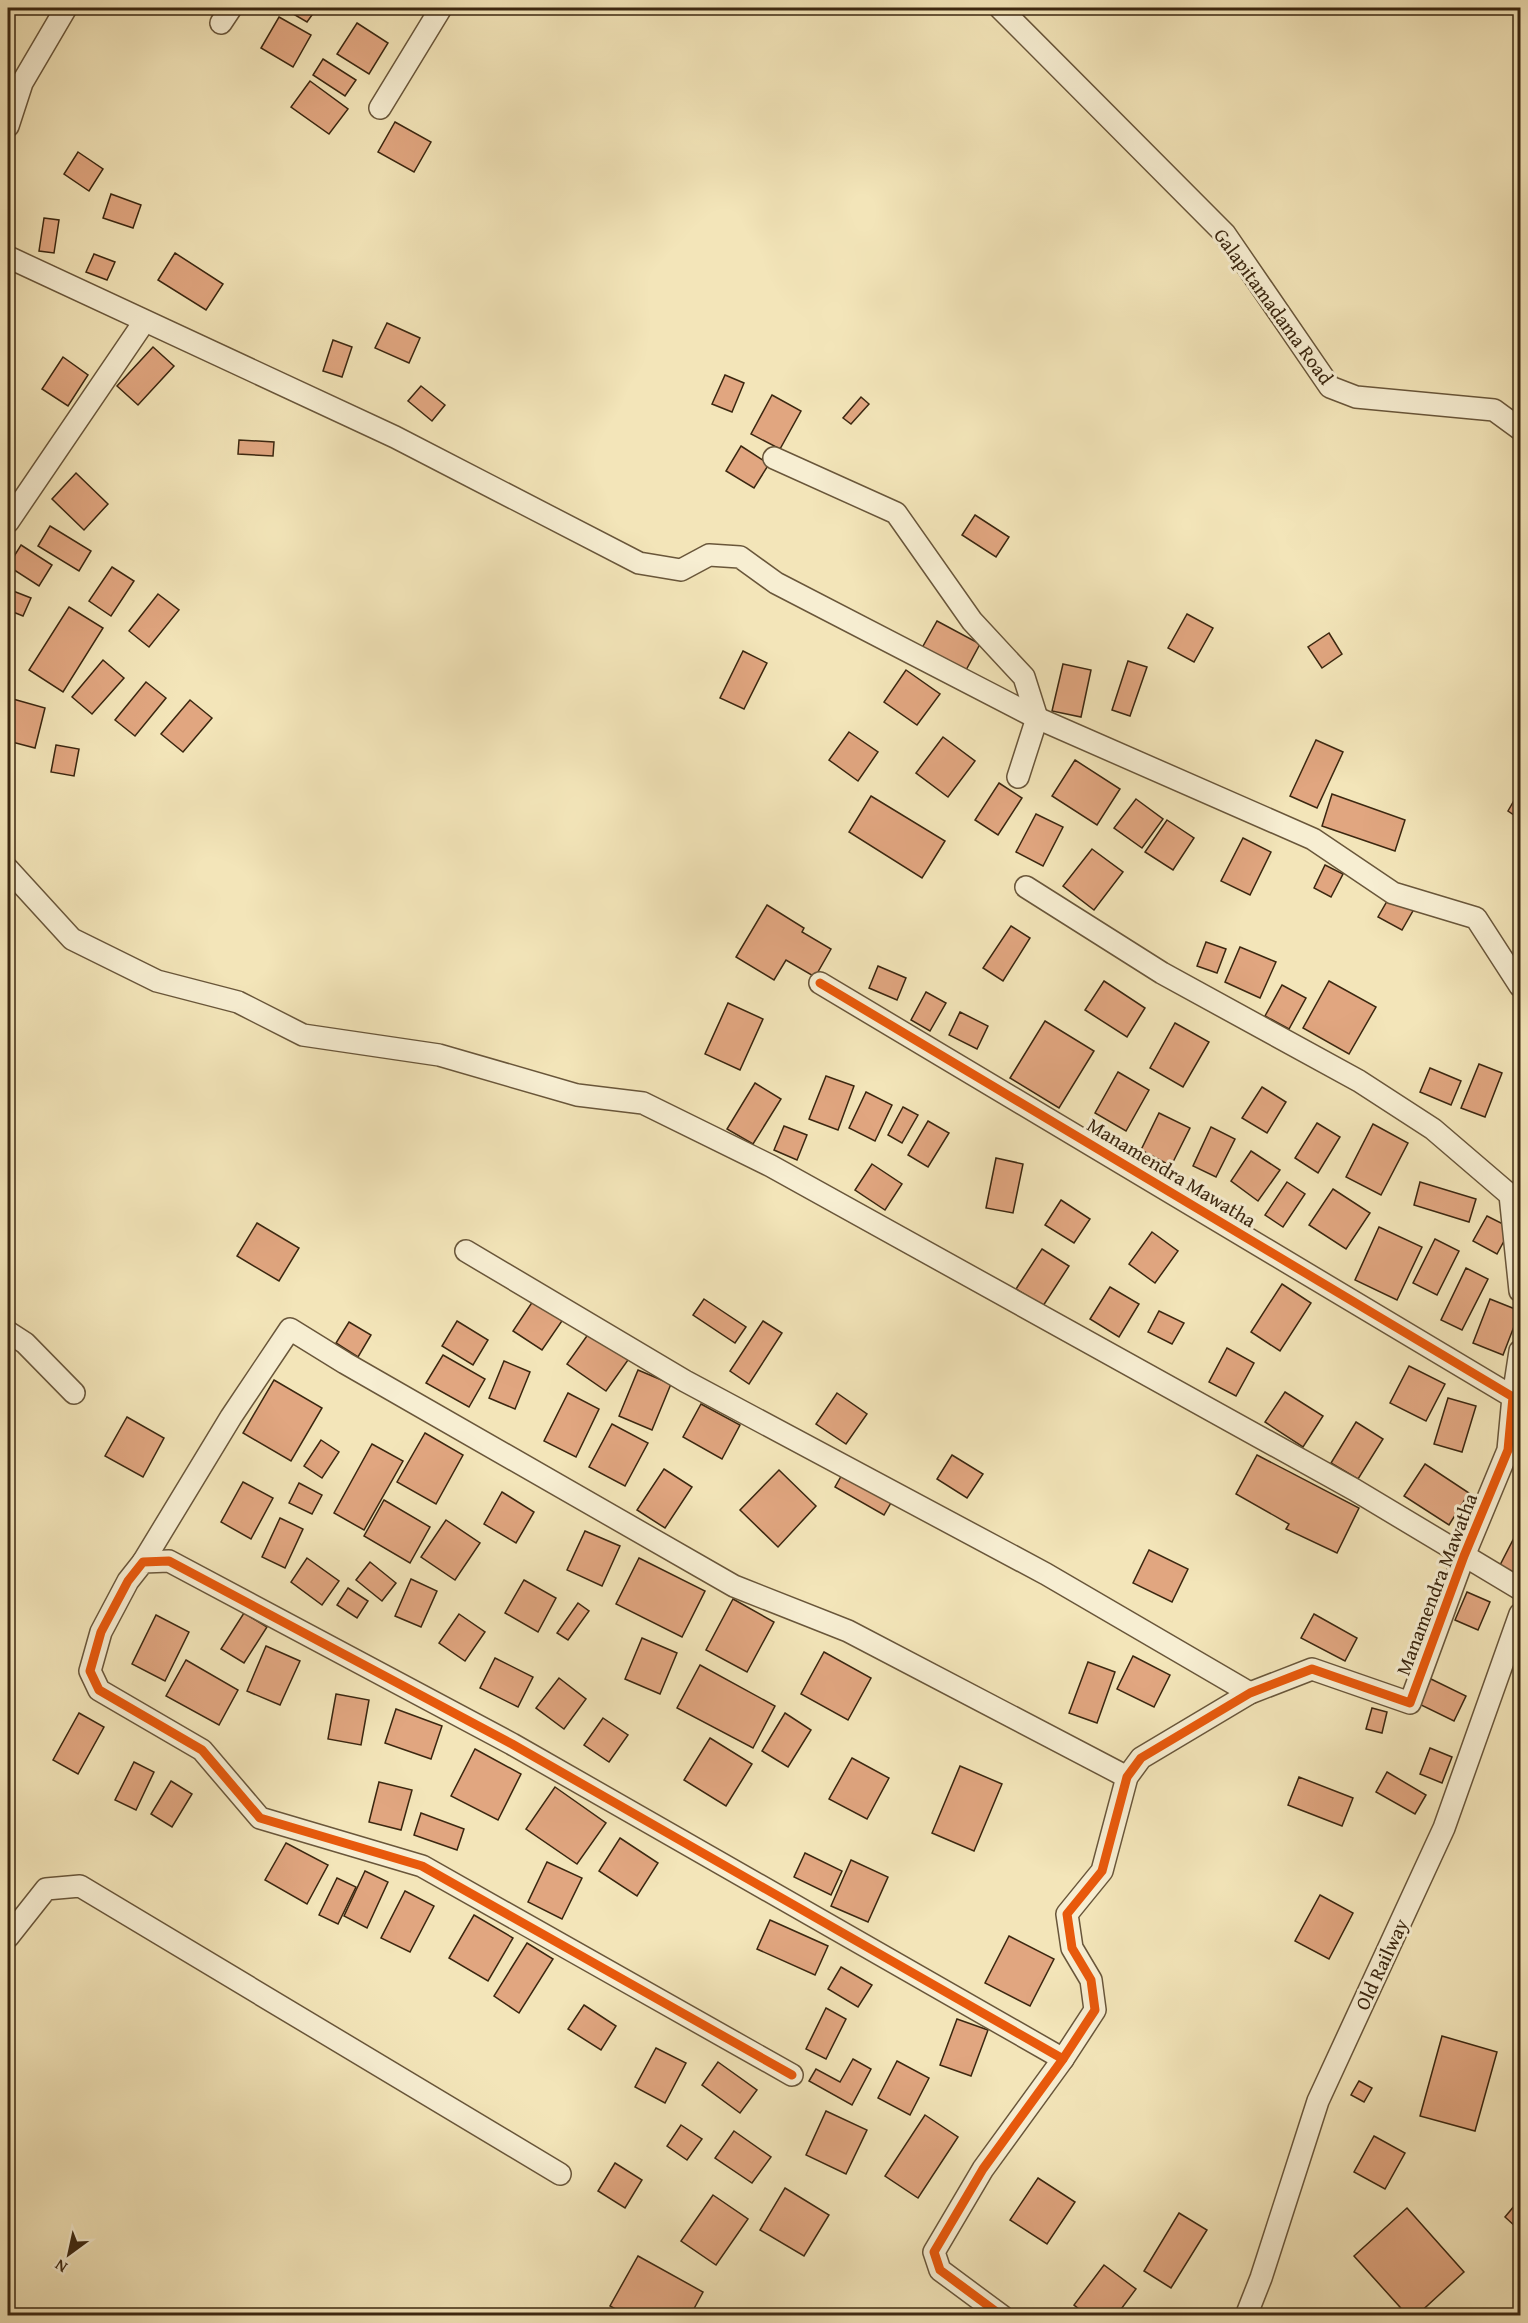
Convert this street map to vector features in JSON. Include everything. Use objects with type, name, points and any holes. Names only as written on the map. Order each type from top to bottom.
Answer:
[{"type":"street","points":[[8,126],[22,83],[66,8]]},
{"type":"street","points":[[380,108],[441,8]]},
{"type":"street","name":"Galapitamadama Road","points":[[1000,8],[1225,234],[1330,387],[1356,397],[1494,410],[1521,429]]},
{"type":"street","points":[[8,257],[395,437],[639,563],[681,570],[709,555],[740,557],[776,583],[1038,718],[1313,839],[1393,893],[1476,918],[1521,986]]},
{"type":"street","points":[[8,522],[144,322]]},
{"type":"street","points":[[774,458],[896,513],[972,621],[1024,677],[1038,718],[1018,777]]},
{"type":"street","points":[[8,868],[72,939],[157,981],[238,1002],[303,1035],[439,1054],[577,1095],[644,1103],[781,1172],[1355,1490],[1521,1589]]},
{"type":"street","points":[[1026,887],[1162,973],[1359,1081],[1433,1129],[1510,1195],[1521,1291]]},
{"type":"street","name":"Manamendra Mawatha","points":[[820,983],[1512,1397],[1508,1450],[1464,1556],[1410,1703],[1312,1669],[1250,1693],[1141,1758],[1127,1777],[1102,1871],[1067,1914],[1072,1948],[1091,1980],[1095,2010],[1063,2059],[983,2169],[934,2252],[940,2270],[1002,2316]]},
{"type":"street","points":[[466,1251],[685,1381],[1046,1574],[1250,1693]]},
{"type":"street","points":[[792,2075],[422,1866],[261,1818],[202,1750],[99,1690],[90,1671],[100,1632],[128,1581],[144,1562],[231,1417],[290,1329],[345,1363],[734,1586],[848,1631],[1127,1777]]},
{"type":"street","points":[[8,1332],[25,1343],[74,1393]]},
{"type":"street","points":[[1512,1397],[1521,1351]]},
{"type":"street","points":[[144,1562],[168,1561],[512,1744],[1063,2059]]},
{"type":"street","name":"Old Railway","points":[[1246,2316],[1261,2278],[1318,2101],[1444,1828],[1521,1614]]},
{"type":"street","points":[[8,1937],[46,1889],[80,1886],[560,2174]]},
{"type":"building","points":[[283,8],[317,8],[307,22]]},
{"type":"building","points":[[279,17],[311,35],[293,67],[261,48]]},
{"type":"building","points":[[357,23],[388,43],[369,74],[337,54]]},
{"type":"building","points":[[323,59],[356,80],[345,96],[313,75]]},
{"type":"building","points":[[310,81],[348,109],[329,134],[291,107]]},
{"type":"building","points":[[395,122],[431,142],[414,172],[378,152]]},
{"type":"building","points":[[78,152],[103,169],[89,191],[64,174]]},
{"type":"building","points":[[111,194],[141,205],[133,228],[103,218]]},
{"type":"building","points":[[44,218],[59,220],[54,253],[39,251]]},
{"type":"building","points":[[175,253],[223,284],[206,310],[158,280]]},
{"type":"building","points":[[94,254],[115,262],[107,280],[86,272]]},
{"type":"building","points":[[387,323],[420,338],[409,363],[375,348]]},
{"type":"building","points":[[333,340],[352,347],[342,377],[323,371]]},
{"type":"building","points":[[153,347],[174,366],[138,405],[117,386]]},
{"type":"building","points":[[63,357],[88,375],[68,406],[42,389]]},
{"type":"building","points":[[725,375],[744,383],[732,412],[712,404]]},
{"type":"building","points":[[421,386],[445,405],[432,421],[408,401]]},
{"type":"building","points":[[772,395],[801,411],[780,449],[751,434]]},
{"type":"building","points":[[861,397],[869,404],[851,424],[843,418]]},
{"type":"building","points":[[239,440],[274,442],[273,456],[238,454]]},
{"type":"building","points":[[741,446],[769,464],[754,488],[726,471]]},
{"type":"building","points":[[76,473],[108,504],[84,530],[52,499]]},
{"type":"building","points":[[975,515],[1009,537],[996,557],[962,535]]},
{"type":"building","points":[[50,526],[91,551],[79,571],[38,546]]},
{"type":"building","points":[[21,545],[52,565],[39,586],[8,566]]},
{"type":"building","points":[[112,567],[134,581],[111,616],[89,601]]},
{"type":"building","points":[[8,589],[31,598],[23,616],[8,610]]},
{"type":"building","points":[[158,594],[179,610],[149,647],[129,631]]},
{"type":"building","points":[[69,607],[103,628],[63,692],[29,670]]},
{"type":"building","points":[[1187,614],[1213,628],[1194,662],[1168,648]]},
{"type":"building","points":[[937,621],[980,644],[965,672],[922,648]]},
{"type":"building","points":[[1329,633],[1342,654],[1322,668],[1308,647]]},
{"type":"building","points":[[743,651],[767,663],[744,709],[720,698]]},
{"type":"building","points":[[103,660],[124,678],[92,714],[72,697]]},
{"type":"building","points":[[1128,661],[1147,667],[1130,716],[1112,710]]},
{"type":"building","points":[[1063,664],[1091,670],[1081,717],[1052,711]]},
{"type":"building","points":[[906,670],[940,694],[917,725],[884,702]]},
{"type":"building","points":[[146,682],[166,698],[135,736],[115,720]]},
{"type":"building","points":[[13,699],[45,708],[35,748],[8,741],[8,720]]},
{"type":"building","points":[[190,700],[212,718],[183,752],[161,734]]},
{"type":"building","points":[[849,732],[878,752],[858,781],[829,760]]},
{"type":"building","points":[[943,737],[975,761],[948,797],[916,773]]},
{"type":"building","points":[[1316,740],[1343,752],[1317,808],[1290,796]]},
{"type":"building","points":[[56,745],[79,749],[74,776],[51,772]]},
{"type":"building","points":[[1075,760],[1120,789],[1097,825],[1052,796]]},
{"type":"building","points":[[999,783],[1022,798],[998,835],[975,820]]},
{"type":"building","points":[[1520,790],[1520,819],[1508,811]]},
{"type":"building","points":[[1332,794],[1405,820],[1395,851],[1322,826]]},
{"type":"building","points":[[871,796],[945,841],[922,878],[849,832]]},
{"type":"building","points":[[1136,799],[1163,819],[1142,848],[1114,828]]},
{"type":"building","points":[[1036,814],[1063,827],[1043,866],[1016,852]]},
{"type":"building","points":[[1167,820],[1194,838],[1173,870],[1145,852]]},
{"type":"building","points":[[1243,838],[1271,852],[1250,895],[1221,881]]},
{"type":"building","points":[[1092,849],[1123,872],[1094,910],[1063,886]]},
{"type":"building","points":[[1325,865],[1343,874],[1331,897],[1314,888]]},
{"type":"building","points":[[1390,896],[1414,909],[1402,930],[1378,917]]},
{"type":"building","points":[[767,905],[804,928],[802,932],[831,949],[815,977],[786,960],[774,980],[736,957]]},
{"type":"building","points":[[1011,926],[1030,938],[1003,981],[983,968]]},
{"type":"building","points":[[1206,942],[1226,949],[1217,973],[1197,966]]},
{"type":"building","points":[[1240,947],[1276,962],[1260,998],[1225,982]]},
{"type":"building","points":[[878,966],[906,978],[897,1000],[869,988]]},
{"type":"building","points":[[1104,981],[1145,1008],[1127,1037],[1085,1010]]},
{"type":"building","points":[[1329,981],[1376,1007],[1349,1054],[1303,1028]]},
{"type":"building","points":[[1282,985],[1306,998],[1289,1029],[1265,1016]]},
{"type":"building","points":[[926,992],[946,1003],[930,1031],[911,1020]]},
{"type":"building","points":[[728,1003],[763,1019],[740,1070],[705,1054]]},
{"type":"building","points":[[960,1012],[988,1026],[977,1049],[949,1035]]},
{"type":"building","points":[[1045,1021],[1094,1051],[1059,1108],[1010,1078]]},
{"type":"building","points":[[1175,1023],[1209,1042],[1183,1087],[1150,1068]]},
{"type":"building","points":[[1479,1064],[1502,1073],[1485,1117],[1461,1108]]},
{"type":"building","points":[[1430,1068],[1461,1081],[1451,1105],[1420,1092]]},
{"type":"building","points":[[1118,1072],[1149,1090],[1126,1131],[1095,1113]]},
{"type":"building","points":[[826,1076],[854,1086],[838,1130],[809,1119]]},
{"type":"building","points":[[755,1083],[781,1099],[753,1144],[727,1129]]},
{"type":"building","points":[[1262,1087],[1286,1102],[1267,1133],[1242,1118]]},
{"type":"building","points":[[866,1092],[892,1105],[875,1141],[849,1128]]},
{"type":"building","points":[[903,1107],[918,1115],[902,1143],[888,1135]]},
{"type":"building","points":[[1159,1113],[1190,1128],[1171,1166],[1141,1150]]},
{"type":"building","points":[[928,1121],[949,1133],[928,1167],[908,1155]]},
{"type":"building","points":[[1317,1123],[1340,1137],[1318,1173],[1295,1158]]},
{"type":"building","points":[[1373,1124],[1408,1143],[1381,1195],[1346,1177]]},
{"type":"building","points":[[784,1126],[807,1135],[797,1160],[774,1150]]},
{"type":"building","points":[[1211,1127],[1235,1139],[1216,1177],[1193,1166]]},
{"type":"building","points":[[1251,1151],[1280,1170],[1258,1201],[1231,1181]]},
{"type":"building","points":[[996,1158],[1023,1164],[1013,1213],[986,1208]]},
{"type":"building","points":[[872,1164],[902,1184],[885,1210],[855,1190]]},
{"type":"building","points":[[1287,1182],[1305,1194],[1283,1227],[1265,1215]]},
{"type":"building","points":[[1420,1182],[1476,1199],[1469,1222],[1414,1205]]},
{"type":"building","points":[[1333,1189],[1370,1213],[1346,1249],[1309,1225]]},
{"type":"building","points":[[1061,1200],[1090,1219],[1074,1243],[1045,1225]]},
{"type":"building","points":[[1487,1216],[1511,1228],[1497,1254],[1473,1241]]},
{"type":"building","points":[[257,1223],[299,1248],[279,1281],[237,1256]]},
{"type":"building","points":[[1379,1227],[1422,1247],[1397,1300],[1355,1280]]},
{"type":"building","points":[[1152,1232],[1178,1251],[1155,1283],[1129,1264]]},
{"type":"building","points":[[1435,1239],[1459,1251],[1437,1295],[1413,1283]]},
{"type":"building","points":[[1042,1249],[1069,1266],[1043,1306],[1016,1289]]},
{"type":"building","points":[[1466,1268],[1488,1279],[1462,1330],[1441,1320]]},
{"type":"building","points":[[1282,1284],[1311,1303],[1280,1351],[1251,1332]]},
{"type":"building","points":[[1110,1287],[1139,1304],[1119,1337],[1090,1319]]},
{"type":"building","points":[[535,1298],[564,1318],[542,1350],[513,1331]]},
{"type":"building","points":[[704,1299],[746,1327],[735,1343],[693,1315]]},
{"type":"building","points":[[1490,1299],[1520,1311],[1503,1355],[1473,1343]]},
{"type":"building","points":[[1159,1311],[1184,1323],[1172,1344],[1148,1332]]},
{"type":"building","points":[[457,1321],[488,1340],[473,1365],[442,1346]]},
{"type":"building","points":[[763,1321],[782,1333],[749,1384],[730,1371]]},
{"type":"building","points":[[349,1322],[371,1335],[358,1357],[336,1343]]},
{"type":"building","points":[[589,1333],[628,1360],[606,1391],[567,1364]]},
{"type":"building","points":[[1227,1348],[1254,1363],[1236,1396],[1209,1382]]},
{"type":"building","points":[[443,1355],[485,1379],[469,1407],[426,1383]]},
{"type":"building","points":[[504,1361],[530,1372],[515,1409],[489,1398]]},
{"type":"building","points":[[1409,1366],[1445,1384],[1426,1421],[1390,1403]]},
{"type":"building","points":[[638,1370],[671,1384],[652,1430],[619,1416]]},
{"type":"building","points":[[274,1380],[322,1408],[291,1461],[243,1433]]},
{"type":"building","points":[[1285,1392],[1323,1416],[1303,1447],[1265,1422]]},
{"type":"building","points":[[568,1393],[599,1409],[576,1457],[544,1441]]},
{"type":"building","points":[[837,1393],[867,1414],[846,1444],[816,1424]]},
{"type":"building","points":[[1448,1398],[1476,1406],[1462,1452],[1434,1444]]},
{"type":"building","points":[[701,1404],[740,1425],[722,1459],[683,1437]]},
{"type":"building","points":[[127,1417],[164,1438],[143,1477],[105,1456]]},
{"type":"building","points":[[1356,1422],[1383,1439],[1358,1479],[1331,1463]]},
{"type":"building","points":[[612,1424],[648,1443],[625,1486],[589,1467]]},
{"type":"building","points":[[425,1433],[463,1455],[436,1504],[397,1482]]},
{"type":"building","points":[[321,1440],[339,1452],[322,1478],[304,1466]]},
{"type":"building","points":[[372,1444],[403,1461],[364,1530],[334,1513]]},
{"type":"building","points":[[952,1455],[983,1474],[967,1498],[937,1479]]},
{"type":"building","points":[[1257,1455],[1359,1508],[1337,1553],[1286,1529],[1289,1524],[1236,1494]]},
{"type":"building","points":[[1425,1464],[1469,1493],[1449,1525],[1404,1496]]},
{"type":"building","points":[[664,1469],[692,1487],[665,1528],[637,1510]]},
{"type":"building","points":[[779,1470],[816,1506],[778,1547],[740,1510]]},
{"type":"building","points":[[843,1473],[892,1501],[884,1515],[835,1487]]},
{"type":"building","points":[[243,1482],[273,1498],[251,1539],[221,1522]]},
{"type":"building","points":[[299,1483],[322,1495],[312,1514],[289,1503]]},
{"type":"building","points":[[502,1492],[534,1512],[516,1543],[484,1524]]},
{"type":"building","points":[[384,1500],[430,1527],[410,1563],[364,1536]]},
{"type":"building","points":[[280,1518],[303,1529],[285,1568],[262,1557]]},
{"type":"building","points":[[446,1520],[480,1543],[455,1580],[421,1557]]},
{"type":"building","points":[[585,1531],[620,1546],[602,1586],[567,1570]]},
{"type":"building","points":[[1516,1534],[1520,1536],[1520,1583],[1497,1571]]},
{"type":"building","points":[[1149,1550],[1188,1569],[1172,1602],[1133,1583]]},
{"type":"building","points":[[307,1558],[339,1581],[322,1605],[291,1582]]},
{"type":"building","points":[[639,1558],[705,1591],[682,1637],[616,1604]]},
{"type":"building","points":[[370,1562],[396,1583],[382,1601],[356,1580]]},
{"type":"building","points":[[411,1579],[437,1591],[421,1627],[395,1616]]},
{"type":"building","points":[[524,1580],[556,1598],[538,1632],[505,1613]]},
{"type":"building","points":[[348,1588],[368,1601],[357,1618],[337,1605]]},
{"type":"building","points":[[1467,1592],[1490,1602],[1478,1630],[1455,1620]]},
{"type":"building","points":[[733,1599],[774,1622],[747,1672],[706,1650]]},
{"type":"building","points":[[578,1603],[589,1611],[568,1640],[557,1633]]},
{"type":"building","points":[[244,1613],[267,1627],[244,1663],[221,1649]]},
{"type":"building","points":[[459,1614],[485,1632],[465,1661],[439,1643]]},
{"type":"building","points":[[1314,1614],[1357,1638],[1345,1661],[1301,1638]]},
{"type":"building","points":[[156,1615],[189,1632],[165,1681],[132,1664]]},
{"type":"building","points":[[642,1638],[677,1653],[660,1694],[625,1679]]},
{"type":"building","points":[[266,1646],[300,1661],[280,1705],[247,1691]]},
{"type":"building","points":[[824,1652],[871,1678],[848,1720],[801,1694]]},
{"type":"building","points":[[1133,1656],[1170,1675],[1154,1707],[1117,1689]]},
{"type":"building","points":[[495,1658],[533,1677],[518,1707],[480,1688]]},
{"type":"building","points":[[186,1660],[238,1690],[219,1725],[166,1696]]},
{"type":"building","points":[[1088,1662],[1115,1672],[1097,1723],[1069,1713]]},
{"type":"building","points":[[700,1665],[775,1706],[753,1748],[677,1708]]},
{"type":"building","points":[[559,1678],[586,1699],[564,1729],[536,1708]]},
{"type":"building","points":[[1431,1679],[1466,1696],[1454,1721],[1419,1704]]},
{"type":"building","points":[[336,1694],[369,1700],[361,1745],[328,1739]]},
{"type":"building","points":[[1372,1708],[1387,1712],[1382,1733],[1366,1729]]},
{"type":"building","points":[[396,1709],[442,1726],[431,1759],[385,1743]]},
{"type":"building","points":[[79,1713],[104,1727],[78,1774],[53,1760]]},
{"type":"building","points":[[785,1713],[811,1730],[788,1767],[762,1751]]},
{"type":"building","points":[[603,1718],[628,1735],[609,1762],[584,1745]]},
{"type":"building","points":[[710,1738],[752,1764],[726,1806],[684,1780]]},
{"type":"building","points":[[1430,1748],[1452,1757],[1442,1783],[1420,1774]]},
{"type":"building","points":[[475,1749],[521,1774],[498,1820],[451,1796]]},
{"type":"building","points":[[852,1758],[889,1778],[867,1819],[829,1799]]},
{"type":"building","points":[[134,1762],[154,1772],[136,1810],[115,1800]]},
{"type":"building","points":[[960,1766],[1002,1784],[974,1851],[932,1833]]},
{"type":"building","points":[[1387,1772],[1426,1795],[1415,1814],[1376,1792]]},
{"type":"building","points":[[1299,1777],[1353,1798],[1342,1826],[1288,1805]]},
{"type":"building","points":[[171,1781],[192,1794],[172,1827],[151,1814]]},
{"type":"building","points":[[379,1782],[412,1790],[401,1830],[369,1822]]},
{"type":"building","points":[[555,1787],[606,1823],[577,1864],[526,1829]]},
{"type":"building","points":[[421,1813],[464,1829],[457,1850],[414,1835]]},
{"type":"building","points":[[620,1838],[658,1863],[637,1896],[599,1871]]},
{"type":"building","points":[[286,1843],[328,1865],[307,1904],[265,1880]]},
{"type":"building","points":[[805,1853],[842,1871],[831,1895],[794,1877]]},
{"type":"building","points":[[851,1860],[888,1877],[868,1922],[831,1906]]},
{"type":"building","points":[[547,1862],[582,1878],[562,1919],[528,1902]]},
{"type":"building","points":[[365,1871],[388,1882],[367,1928],[344,1916]]},
{"type":"building","points":[[337,1878],[356,1887],[338,1924],[319,1915]]},
{"type":"building","points":[[405,1891],[434,1906],[410,1952],[381,1938]]},
{"type":"building","points":[[1320,1895],[1353,1913],[1329,1959],[1295,1941]]},
{"type":"building","points":[[474,1915],[513,1938],[488,1981],[449,1958]]},
{"type":"building","points":[[770,1920],[828,1946],[815,1975],[757,1949]]},
{"type":"building","points":[[1009,1936],[1054,1959],[1030,2006],[985,1983]]},
{"type":"building","points":[[527,1943],[553,1959],[519,2013],[494,1996]]},
{"type":"building","points":[[841,1967],[872,1985],[858,2007],[828,1989]]},
{"type":"building","points":[[584,2005],[616,2026],[601,2050],[568,2029]]},
{"type":"building","points":[[826,2008],[846,2019],[826,2059],[806,2049]]},
{"type":"building","points":[[957,2019],[988,2030],[971,2076],[940,2065]]},
{"type":"building","points":[[1442,2036],[1497,2052],[1475,2131],[1420,2116]]},
{"type":"building","points":[[656,2048],[686,2063],[665,2103],[635,2087]]},
{"type":"building","points":[[853,2059],[871,2069],[852,2105],[809,2081],[816,2069],[840,2082]]},
{"type":"building","points":[[897,2061],[929,2078],[910,2115],[878,2098]]},
{"type":"building","points":[[718,2062],[757,2090],[740,2113],[702,2085]]},
{"type":"building","points":[[1359,2081],[1372,2088],[1364,2102],[1351,2095]]},
{"type":"building","points":[[826,2111],[867,2130],[846,2174],[806,2155]]},
{"type":"building","points":[[925,2115],[958,2137],[918,2198],[885,2176]]},
{"type":"building","points":[[681,2125],[702,2139],[687,2160],[667,2146]]},
{"type":"building","points":[[734,2131],[771,2157],[752,2183],[715,2158]]},
{"type":"building","points":[[1374,2136],[1405,2153],[1385,2189],[1354,2172]]},
{"type":"building","points":[[615,2163],[642,2180],[625,2208],[598,2191]]},
{"type":"building","points":[[1038,2178],[1075,2202],[1047,2244],[1010,2220]]},
{"type":"building","points":[[785,2188],[829,2215],[804,2256],[760,2230]]},
{"type":"building","points":[[713,2195],[748,2219],[716,2265],[681,2241]]},
{"type":"building","points":[[1520,2199],[1520,2223],[1516,2227],[1505,2217]]},
{"type":"building","points":[[1407,2208],[1464,2272],[1416,2316],[1408,2316],[1354,2256]]},
{"type":"building","points":[[1179,2213],[1207,2230],[1171,2288],[1144,2271]]},
{"type":"building","points":[[638,2256],[703,2292],[690,2316],[628,2316],[610,2306]]},
{"type":"building","points":[[1104,2265],[1136,2289],[1116,2316],[1088,2316],[1074,2305]]},
{"type":"cycle path","points":[[820,983],[1513,1397],[1508,1450],[1464,1556],[1410,1703],[1312,1669],[1250,1693],[1141,1758],[1127,1777],[1102,1871],[1067,1914],[1072,1948],[1091,1980],[1095,2010],[1063,2059],[983,2169],[934,2252],[940,2270],[1002,2316]]},
{"type":"cycle path","points":[[792,2075],[422,1866],[260,1818],[202,1750],[99,1690],[90,1671],[101,1632],[128,1581],[143,1562],[169,1561],[512,1744],[1063,2059]]}]
